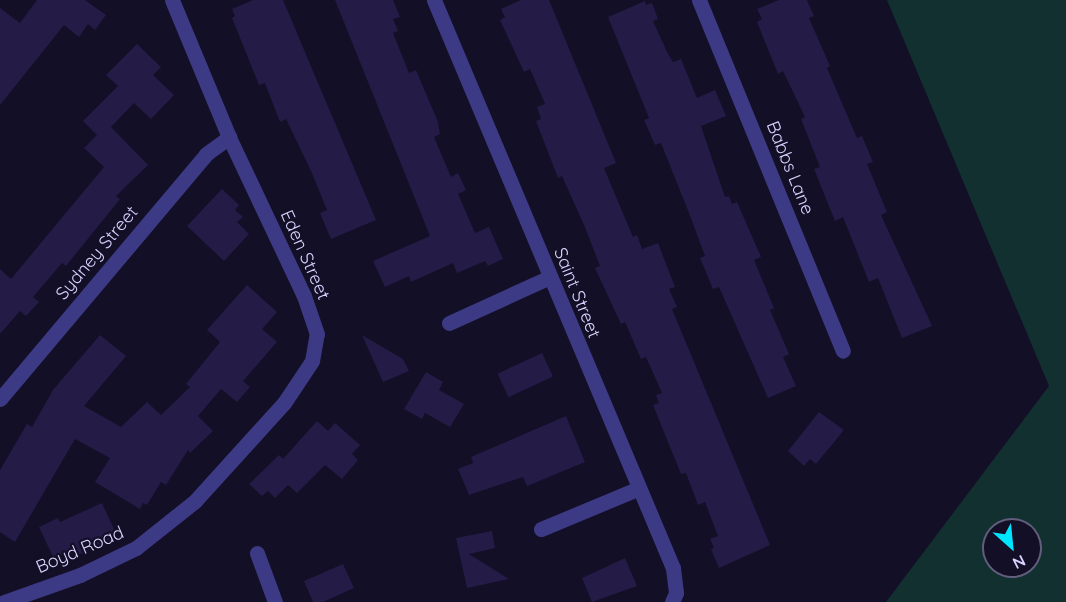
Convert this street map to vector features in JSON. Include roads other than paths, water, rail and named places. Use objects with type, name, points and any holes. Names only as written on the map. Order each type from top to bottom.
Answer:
[{"type":"street","name":"Eden Street","points":[[172,0],[229,137],[304,296],[317,334],[312,361],[284,403],[195,501]]},
{"type":"street","name":"Saint Street","points":[[434,0],[637,489],[673,568],[676,592],[672,602]]},
{"type":"street","name":"Babbs Lane","points":[[699,0],[843,351]]},
{"type":"street","name":"Sydney Street","points":[[0,399],[206,154],[229,137]]},
{"type":"street","points":[[449,323],[550,277]]},
{"type":"street","points":[[541,529],[637,489]]},
{"type":"street","name":"Boyd Road","points":[[4,602],[80,575],[136,548],[195,501]]},
{"type":"street","points":[[257,553],[275,602]]}]
